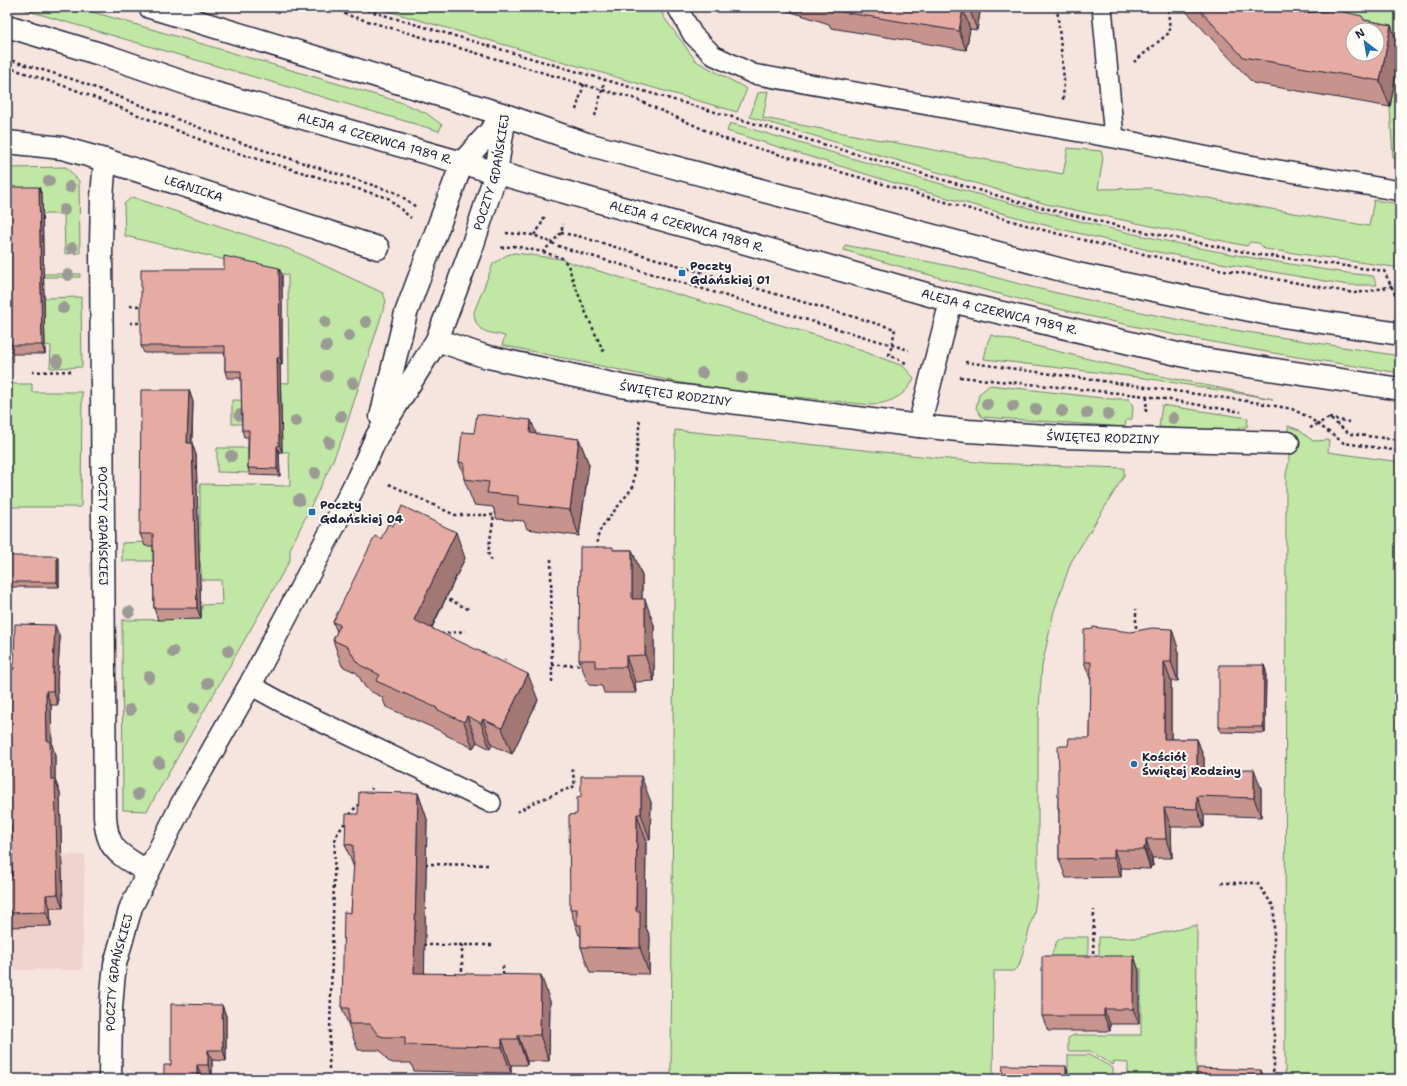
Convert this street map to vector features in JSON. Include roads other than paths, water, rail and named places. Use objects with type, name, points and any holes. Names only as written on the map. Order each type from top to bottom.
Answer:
[{"type":"street","points":[[150,7],[505,115],[586,144],[1077,274],[1269,314],[1400,334]]},
{"type":"street","name":"ALEJA 4 CZERWCA 1989 R.","points":[[7,26],[110,57],[211,92],[951,301],[1190,357],[1400,389]]},
{"type":"street","name":"POCZTY GDAŃSKIEJ","points":[[377,436],[406,313],[462,163],[505,115]]},
{"type":"street","name":"POCZTY GDAŃSKIEJ","points":[[110,1079],[111,1008],[115,964],[131,907],[182,804],[250,685],[336,522],[377,436],[437,340],[473,244],[496,173],[505,115]]},
{"type":"street","name":"LEGNICKA","points":[[7,142],[62,148],[105,160],[378,248]]},
{"type":"street","name":"POCZTY GDAŃSKIEJ","points":[[105,160],[102,197],[101,245],[105,816],[108,838],[113,848],[148,872]]},
{"type":"street","points":[[919,426],[951,301]]},
{"type":"street","name":"ŚWIĘTEJ RODZINY","points":[[437,340],[484,356],[621,386],[667,394],[919,426],[968,431],[1063,437],[1288,443]]},
{"type":"lane","points":[[677,7],[693,34],[713,55],[753,74],[1114,138],[1244,164],[1400,190]]},
{"type":"lane","points":[[1102,7],[1114,138]]},
{"type":"lane","points":[[250,685],[294,709],[491,803]]},
{"type":"place","name":"Poczty Gdańskiej 01","points":[[682,273]]},
{"type":"place","name":"Poczty Gdańskiej 04","points":[[312,512]]},
{"type":"place","name":"Kościół Świętej Rodziny","points":[[1134,764]]}]
